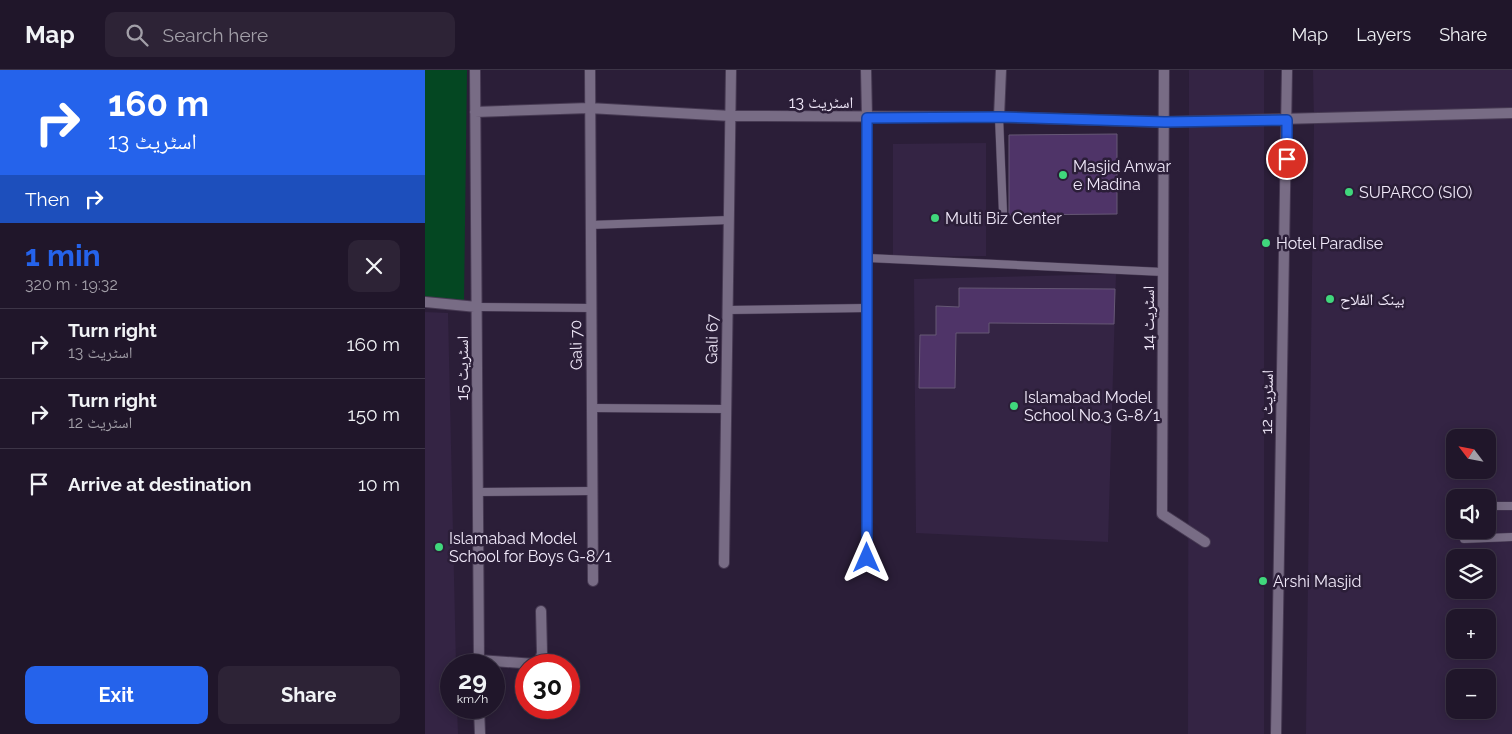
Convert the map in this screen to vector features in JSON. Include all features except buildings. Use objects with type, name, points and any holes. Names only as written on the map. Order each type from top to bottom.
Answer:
[{"type":"street","name":"اسٹریٹ 15","points":[[475,70],[479,654]]},
{"type":"street","name":"Gali 70","points":[[590,70],[593,581]]},
{"type":"street","name":"Gali 67","points":[[724,563],[731,70]]},
{"type":"street","points":[[866,70],[867,558]]},
{"type":"street","points":[[999,117],[1001,70]]},
{"type":"street","name":"اسٹریٹ 14","points":[[1164,70],[1162,514],[1205,542]]},
{"type":"street","name":"اسٹریٹ 12","points":[[1276,734],[1287,70]]},
{"type":"street","name":"اسٹریٹ 13","points":[[475,112],[589,108],[731,116],[999,117],[1165,122],[1512,113]]},
{"type":"street","points":[[425,302],[477,307]]},
{"type":"street","points":[[505,663],[535,664],[540,660],[542,653],[541,611]]},
{"type":"street","points":[[479,719],[480,734]]},
{"type":"lane","points":[[999,117],[1003,213]]},
{"type":"lane","points":[[590,225],[729,220]]},
{"type":"lane","points":[[867,258],[1163,272]]},
{"type":"lane","points":[[477,307],[591,308]]},
{"type":"lane","points":[[728,310],[867,308]]},
{"type":"lane","points":[[592,408],[726,409]]},
{"type":"lane","points":[[478,492],[592,491]]},
{"type":"lane","points":[[1496,506],[1512,506]]},
{"type":"lane","points":[[1496,538],[1512,537]]},
{"type":"shaded area","points":[[1189,70],[1264,70],[1264,734],[1188,734]]},
{"type":"shaded area","points":[[1313,70],[1512,70],[1512,734],[1306,734],[1314,123]]},
{"type":"shaded area","points":[[986,143],[986,256],[893,257],[893,144]]},
{"type":"shaded area","name":"Islamabad Model School No.3 G-8/1","points":[[1116,274],[1108,542],[916,533],[914,279]]},
{"type":"shaded area","name":"Islamabad Model School for Boys G-8/1","points":[[425,312],[448,313],[456,654],[440,654],[440,719],[457,719],[458,734],[425,734]]},
{"type":"green space","points":[[425,70],[467,70],[464,301],[425,298]]},
{"type":"place","name":"Masjid Anwar e Madina","points":[[1063,175]]},
{"type":"place","name":"SUPARCO (SIO)","points":[[1349,192]]},
{"type":"place","name":"Multi Biz Center","points":[[935,218]]},
{"type":"place","name":"Hotel Paradise","points":[[1266,243]]},
{"type":"place","name":"بینک الفلاح","points":[[1330,299]]},
{"type":"place","name":"Islamabad Model School No.3 G-8/1","points":[[1014,406]]},
{"type":"place","name":"Islamabad Model School for Boys G-8/1","points":[[439,547]]},
{"type":"place","name":"Arshi Masjid","points":[[1263,581]]},
{"type":"route","points":[[867,558],[867,118],[999,117],[1165,122],[1287,120],[1287,159]]}]
